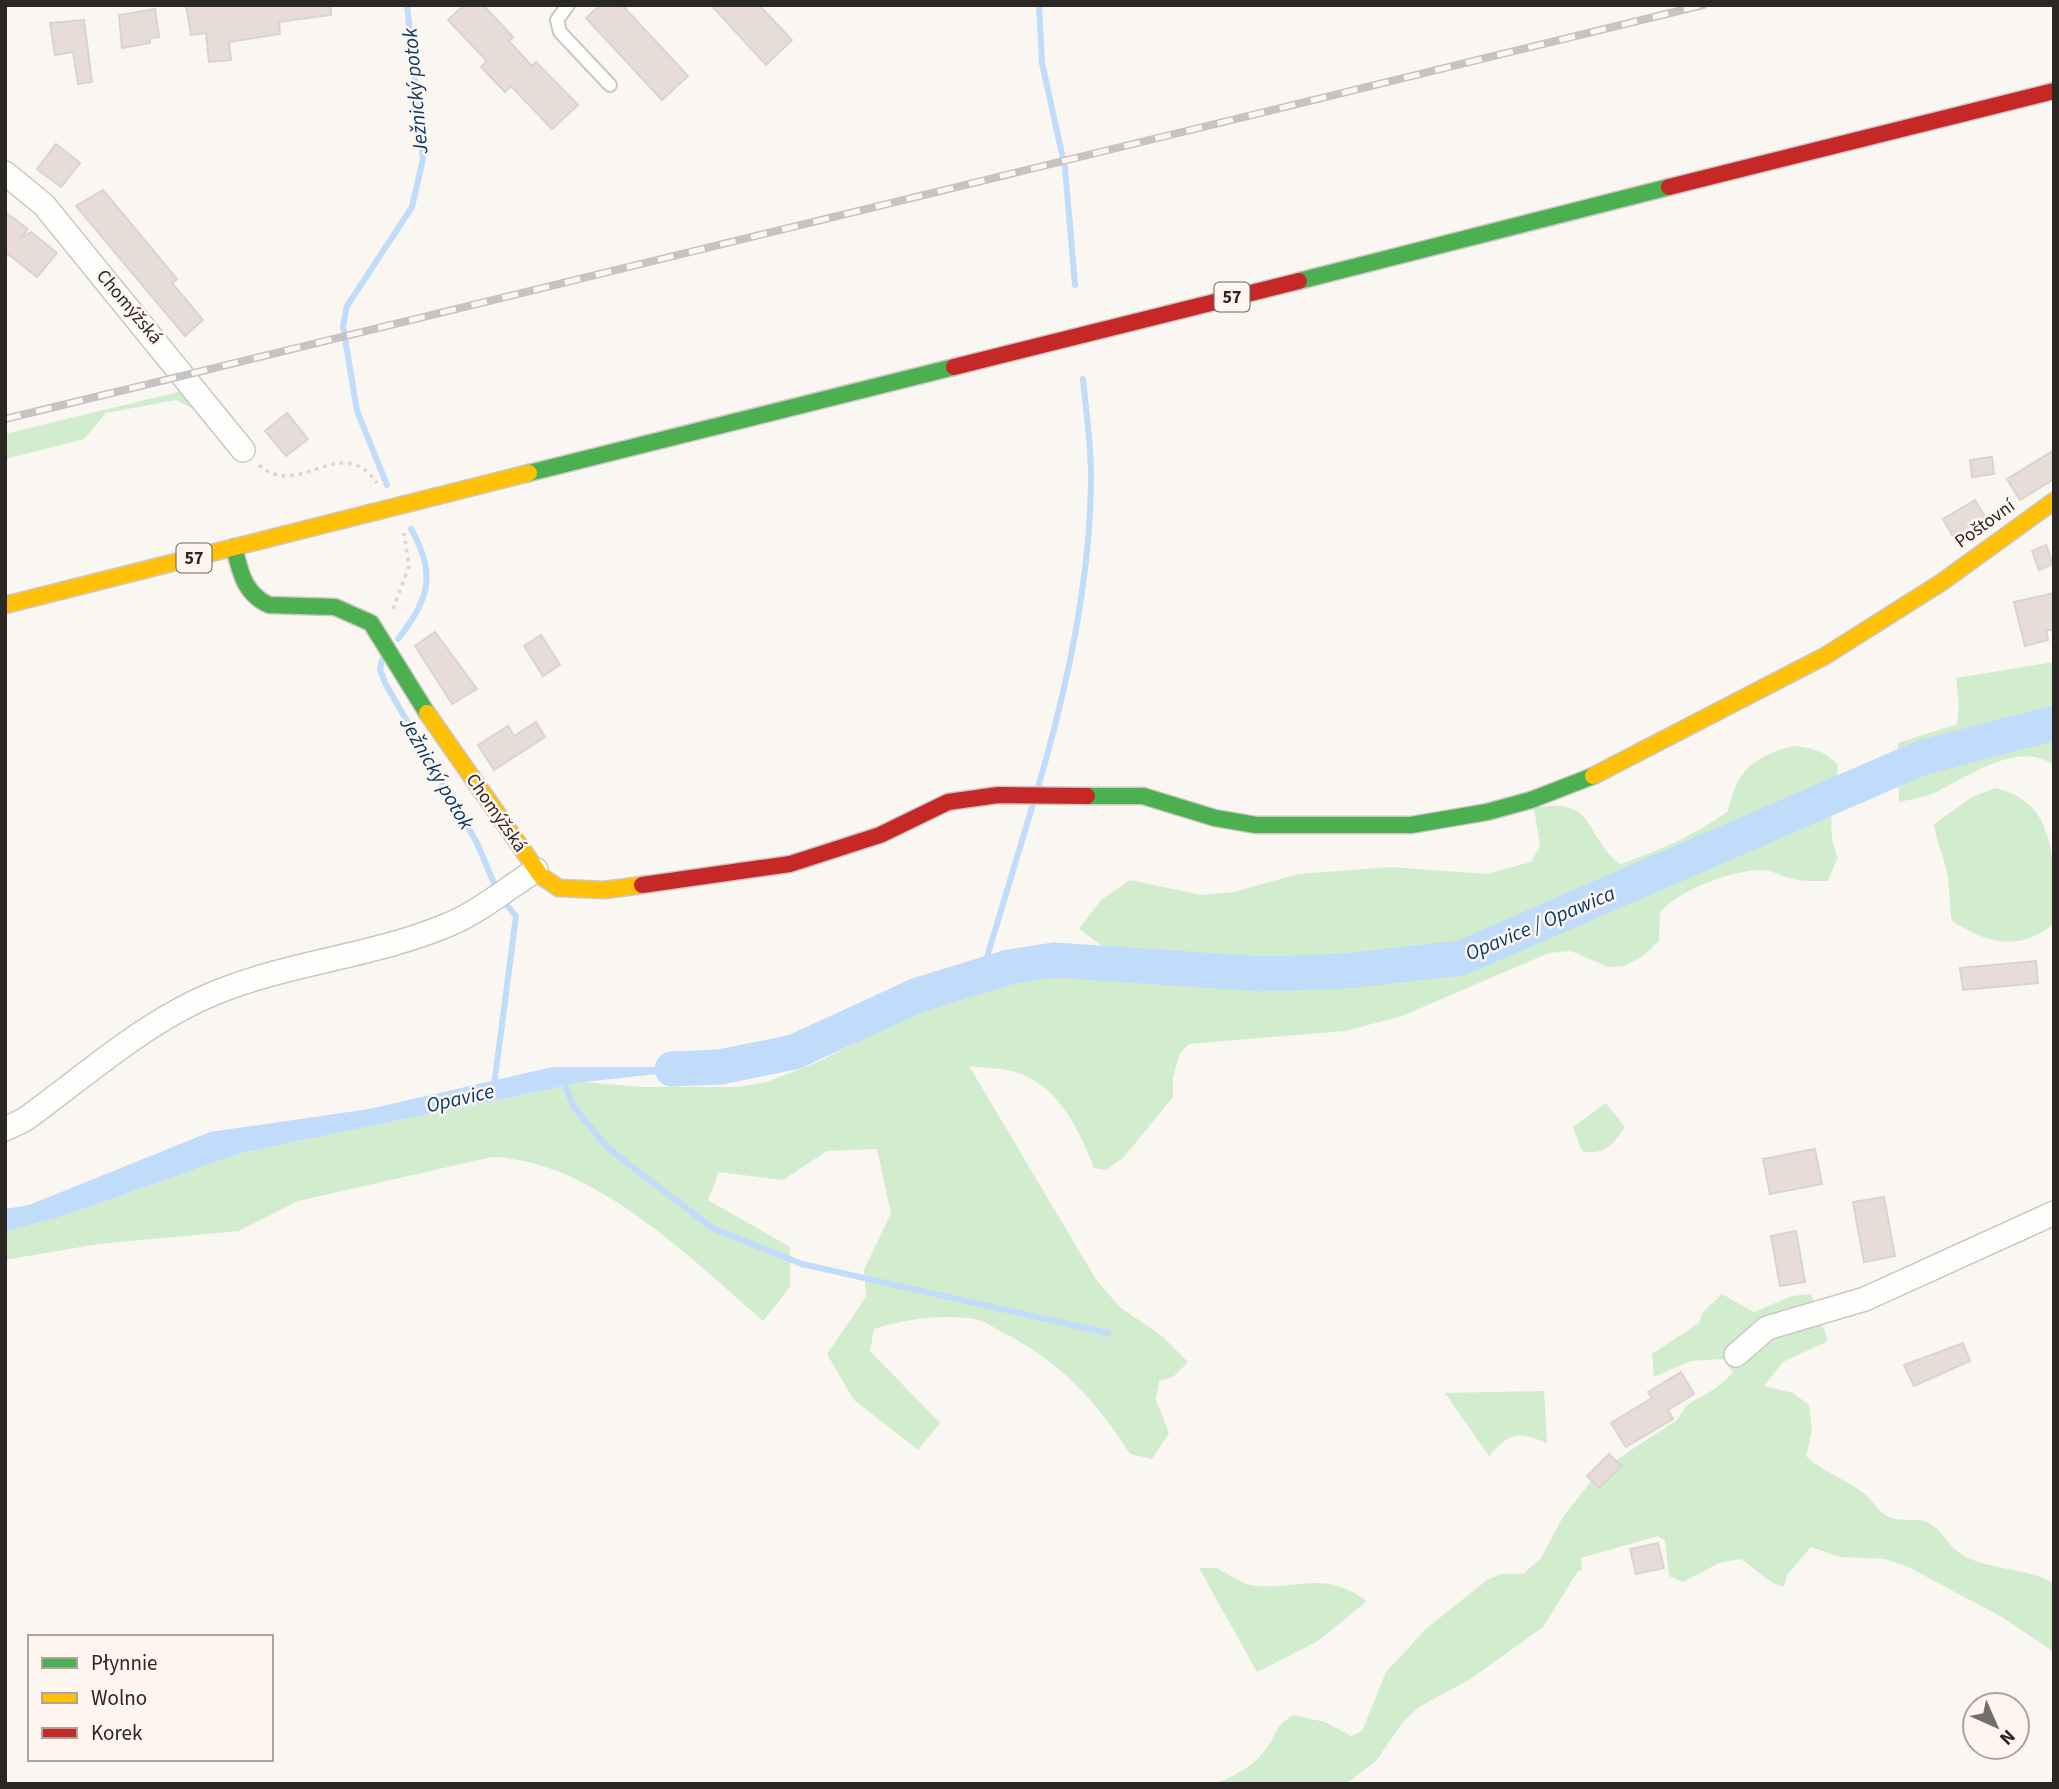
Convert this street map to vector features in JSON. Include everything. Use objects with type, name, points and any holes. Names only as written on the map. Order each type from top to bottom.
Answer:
[{"type":"street","name":"57","points":[[5,605],[2054,91]]},
{"type":"street","name":"Chomýžská","points":[[5,173],[44,205],[243,450]]},
{"type":"street","name":"Poštovní","points":[[536,870],[549,883],[571,890],[672,883],[790,864],[880,835],[948,802],[998,795],[1143,796],[1164,800],[1215,818],[1256,825],[1375,827],[1447,820],[1488,812],[1531,800],[1592,777],[1825,656],[1942,582],[2054,501]]},
{"type":"street","name":"Chomýžská","points":[[234,547],[245,585],[260,601],[270,605],[326,605],[348,609],[371,623],[383,638],[442,737],[536,870]]},
{"type":"street","points":[[5,1129],[24,1120],[166,1018],[206,996],[244,981],[368,950],[453,923],[536,870]]},
{"type":"street","points":[[1737,1354],[1767,1328],[1865,1298],[2054,1213]]},
{"type":"lane","points":[[568,5],[557,20],[560,32],[610,85]]},
{"type":"path","points":[[243,450],[265,470],[288,477],[346,461],[368,472],[380,488]]},
{"type":"path","points":[[383,638],[409,566],[403,531]]},
{"type":"green space","points":[[182,391],[198,412],[176,400],[106,413],[84,439],[5,459],[5,434]]},
{"type":"green space","points":[[2054,662],[2054,766],[2041,758],[2011,758],[1979,770],[1932,794],[1899,802],[1898,743],[1957,724],[1959,704],[1956,678]]},
{"type":"green space","points":[[1792,746],[1817,751],[1838,765],[1831,824],[1838,857],[1828,881],[1799,880],[1764,870],[1738,873],[1708,882],[1680,896],[1660,912],[1659,941],[1642,957],[1624,966],[1608,967],[1571,951],[1549,953],[1402,1016],[1345,1031],[1189,1044],[1180,1053],[1173,1077],[1173,1097],[1124,1157],[1106,1170],[1094,1168],[1075,1126],[1045,1088],[1013,1071],[969,1066],[1097,1281],[1121,1308],[1162,1336],[1188,1362],[1173,1377],[1159,1381],[1156,1400],[1169,1433],[1152,1459],[1130,1454],[1090,1399],[1060,1370],[1024,1345],[975,1319],[923,1318],[874,1329],[870,1351],[940,1423],[918,1450],[854,1400],[827,1354],[866,1297],[864,1270],[891,1213],[877,1149],[827,1151],[783,1180],[719,1172],[708,1200],[790,1247],[790,1287],[763,1321],[672,1242],[603,1194],[567,1175],[530,1162],[492,1157],[298,1201],[239,1231],[98,1244],[5,1260],[5,1231],[60,1217],[241,1153],[584,1082],[643,1087],[738,1087],[767,1082],[818,1062],[905,1018],[927,986],[1018,956],[1104,947],[1079,929],[1101,900],[1130,880],[1201,895],[1234,892],[1298,874],[1391,867],[1487,874],[1531,862],[1540,846],[1534,808],[1555,806],[1580,813],[1608,853],[1620,864],[1676,842],[1715,820],[1728,811],[1736,785],[1749,767],[1767,755]]},
{"type":"green space","points":[[1995,788],[2016,795],[2031,807],[2042,822],[2048,839],[2054,880],[2054,924],[2028,939],[2003,942],[1978,935],[1952,921],[1947,872],[1934,824],[1972,797]]},
{"type":"green space","points":[[1606,1103],[1625,1127],[1603,1150],[1582,1151],[1573,1127]]},
{"type":"green space","points":[[1722,1294],[1754,1312],[1792,1296],[1811,1294],[1828,1341],[1783,1362],[1764,1386],[1793,1393],[1809,1405],[1812,1429],[1806,1456],[1861,1491],[1888,1517],[1929,1523],[1964,1556],[2037,1576],[2054,1584],[2054,1652],[2002,1617],[1908,1567],[1885,1559],[1840,1557],[1811,1547],[1787,1575],[1784,1587],[1740,1559],[1719,1563],[1683,1582],[1669,1576],[1665,1541],[1658,1536],[1581,1558],[1582,1571],[1578,1571],[1543,1627],[1472,1678],[1419,1707],[1403,1722],[1376,1761],[1346,1784],[1211,1784],[1234,1775],[1255,1761],[1266,1749],[1278,1728],[1293,1715],[1325,1722],[1351,1736],[1362,1731],[1386,1672],[1427,1628],[1487,1580],[1501,1574],[1523,1574],[1541,1558],[1563,1517],[1593,1479],[1677,1420],[1687,1405],[1716,1388],[1733,1373],[1723,1359],[1691,1361],[1654,1377],[1652,1354],[1699,1323],[1703,1312]]},
{"type":"green space","points":[[1544,1391],[1547,1443],[1515,1436],[1503,1442],[1489,1456],[1445,1393]]},
{"type":"green space","points":[[1199,1568],[1216,1568],[1251,1585],[1325,1583],[1338,1586],[1367,1601],[1318,1641],[1257,1672]]},
{"type":"water","name":"Opavice","points":[[553,1067],[720,1067],[584,1082],[241,1153],[60,1217],[5,1231],[5,1209],[29,1205],[210,1132],[369,1109]]},
{"type":"building","points":[[186,5],[331,5],[331,15],[279,22],[280,34],[229,42],[231,60],[209,62],[206,33],[191,35]]},
{"type":"building","points":[[464,5],[483,5],[513,37],[509,41],[532,66],[536,62],[578,105],[552,129],[511,86],[505,92],[481,67],[487,61],[448,20]]},
{"type":"building","points":[[600,5],[622,5],[688,76],[662,100],[586,18]]},
{"type":"building","points":[[711,5],[759,5],[792,40],[766,65]]},
{"type":"building","points":[[155,9],[159,37],[150,38],[150,43],[122,48],[119,15]]},
{"type":"building","points":[[84,20],[92,82],[78,84],[73,52],[55,55],[50,23]]},
{"type":"building","points":[[56,144],[80,163],[61,187],[37,169]]},
{"type":"building","points":[[103,190],[177,279],[172,283],[203,320],[185,336],[76,206]]},
{"type":"building","points":[[5,212],[28,229],[20,239],[31,232],[57,253],[37,277],[8,254],[5,258]]},
{"type":"building","points":[[287,413],[308,439],[286,456],[265,431]]},
{"type":"building","points":[[2054,450],[2054,479],[2020,500],[2007,479]]},
{"type":"building","points":[[1992,457],[1994,474],[1972,477],[1970,460]]},
{"type":"building","points":[[1975,500],[1987,520],[1955,540],[1943,519]]},
{"type":"building","points":[[2046,545],[2053,564],[2039,570],[2032,551]]},
{"type":"building","points":[[2054,593],[2054,629],[2046,631],[2048,640],[2025,646],[2014,602]]},
{"type":"building","points":[[435,632],[477,689],[452,704],[415,646]]},
{"type":"building","points":[[541,635],[560,665],[543,676],[524,646]]},
{"type":"building","points":[[536,722],[545,737],[494,770],[478,745],[508,726],[514,736]]},
{"type":"building","points":[[2036,961],[2038,983],[1963,990],[1960,968]]},
{"type":"building","points":[[1815,1149],[1822,1184],[1770,1194],[1763,1159]]},
{"type":"building","points":[[1884,1197],[1895,1256],[1864,1262],[1853,1202]]},
{"type":"building","points":[[1796,1231],[1805,1282],[1780,1286],[1771,1236]]},
{"type":"building","points":[[1963,1343],[1970,1361],[1914,1386],[1904,1365]]},
{"type":"building","points":[[1681,1372],[1694,1394],[1668,1410],[1673,1419],[1626,1447],[1611,1423],[1652,1398],[1648,1392]]},
{"type":"building","points":[[1609,1454],[1621,1466],[1599,1488],[1587,1476]]},
{"type":"building","points":[[1658,1543],[1664,1568],[1636,1574],[1630,1549]]},
{"type":"waterway","name":"Ježnický potok","points":[[387,485],[357,411],[343,326],[347,306],[412,207],[423,159],[407,5]]},
{"type":"waterway","points":[[1039,5],[1042,63],[1065,168],[1075,285]]},
{"type":"waterway","points":[[1038,787],[1068,672],[1087,553],[1091,463],[1083,379]]},
{"type":"waterway","name":"Ježnický potok","points":[[398,639],[417,612],[426,586],[424,560],[411,529]]},
{"type":"waterway","name":"Ježnický potok","points":[[382,660],[380,669],[385,683],[477,843],[497,890]]},
{"type":"waterway","name":"Opavice / Opawica","points":[[672,1069],[720,1067],[794,1052],[918,995],[1009,967],[1054,960],[1261,974],[1346,971],[1461,958],[1921,758],[2054,723]]},
{"type":"waterway","points":[[981,977],[1033,804]]},
{"type":"waterway","name":"Ježnický potok","points":[[494,1086],[516,916],[504,902]]},
{"type":"waterway","points":[[563,1079],[573,1106],[608,1148],[712,1228],[802,1264],[1108,1333]]},
{"type":"railway","points":[[5,419],[1703,5]]},
{"type":"traffic: fast","points":[[1299,281],[1669,187]]},
{"type":"traffic: fast","points":[[529,473],[954,367]]},
{"type":"traffic: fast","points":[[234,547],[244,581],[254,595],[269,605],[335,607],[371,623],[427,713]]},
{"type":"traffic: fast","points":[[1087,796],[1143,796],[1215,818],[1256,825],[1411,825],[1487,812],[1531,800],[1593,776]]},
{"type":"traffic: slow","points":[[5,605],[529,473]]},
{"type":"traffic: slow","points":[[1593,776],[1825,656],[1942,582],[2054,501]]},
{"type":"traffic: slow","points":[[427,713],[541,876],[559,888],[604,890],[642,885]]},
{"type":"traffic: jam","points":[[1669,187],[2054,91]]},
{"type":"traffic: jam","points":[[954,367],[1299,281]]},
{"type":"traffic: jam","points":[[642,885],[790,864],[880,835],[948,802],[998,795],[1087,796]]}]
